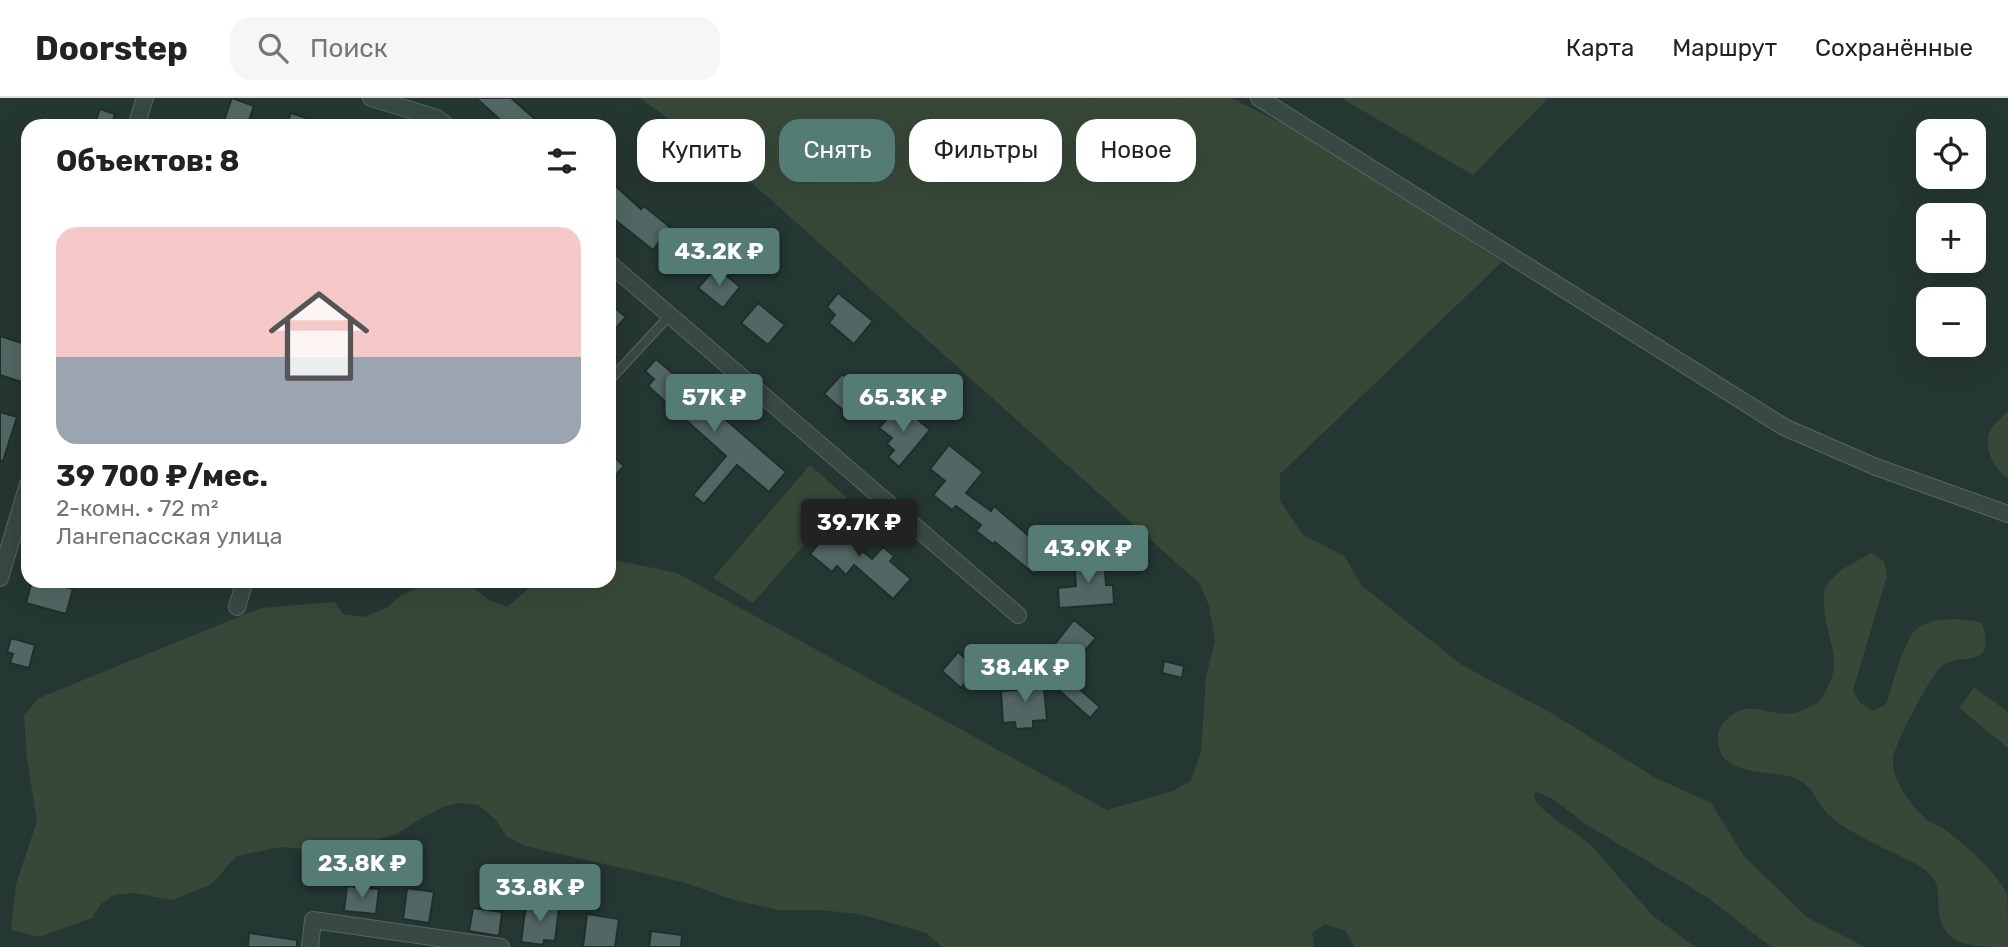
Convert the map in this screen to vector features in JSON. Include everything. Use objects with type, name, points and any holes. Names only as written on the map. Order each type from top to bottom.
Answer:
[{"type":"street","points":[[138,119],[145,98]]},
{"type":"street","points":[[371,98],[438,119]]},
{"type":"street","points":[[1259,98],[1784,427],[1876,467],[2008,514]]},
{"type":"street","points":[[616,269],[1018,615]]},
{"type":"street","points":[[0,578],[21,508]]},
{"type":"street","points":[[237,607],[243,588]]},
{"type":"street","points":[[310,947],[313,920],[501,947]]},
{"type":"lane","points":[[616,374],[670,315]]},
{"type":"green space","points":[[640,98],[1231,98],[1308,136],[1502,262],[1280,474],[1280,501],[1303,535],[1344,556],[1362,586],[1462,665],[1553,714],[1656,778],[1711,803],[1744,856],[1808,918],[1865,947],[1771,947],[1707,897],[1587,825],[1553,799],[1537,792],[1534,794],[1535,801],[1547,813],[1590,844],[1652,915],[1695,947],[1354,947],[1346,931],[1325,924],[1312,933],[1314,947],[942,947],[926,933],[859,914],[779,910],[734,900],[683,882],[525,846],[506,836],[496,820],[478,805],[460,803],[443,807],[395,835],[363,843],[304,849],[281,847],[237,856],[210,885],[172,900],[133,893],[114,895],[101,904],[92,918],[39,937],[11,930],[16,884],[37,821],[27,760],[24,715],[39,698],[261,608],[335,602],[343,614],[364,617],[387,608],[401,595],[416,588],[474,588],[489,600],[507,607],[529,588],[616,588],[616,560],[677,573],[1107,810],[1173,791],[1191,781],[1201,751],[1206,677],[1215,641],[1209,606],[1200,584],[751,182],[765,182],[765,119],[669,119]]},
{"type":"green space","points":[[1341,98],[1548,98],[1473,175]]},
{"type":"green space","points":[[2008,411],[2008,478],[1998,470],[1991,458],[1988,439],[1990,430]]},
{"type":"green space","points":[[810,465],[846,497],[753,603],[713,578]]},
{"type":"green space","points":[[1871,553],[1884,561],[1887,576],[1853,690],[1860,703],[1873,711],[1886,704],[1903,652],[1911,636],[1924,624],[1944,620],[1982,623],[1985,648],[1975,657],[1950,662],[1936,672],[1899,740],[1893,760],[1896,776],[1904,792],[1920,813],[1970,850],[2002,885],[2007,894],[2008,947],[1973,945],[1954,939],[1942,924],[1938,892],[1931,875],[1907,859],[1838,823],[1802,782],[1788,776],[1752,771],[1731,764],[1723,757],[1719,747],[1720,728],[1737,712],[1753,709],[1793,713],[1820,700],[1834,668],[1825,615],[1825,588],[1840,572]]},
{"type":"green space","points":[[1974,687],[2008,712],[2008,748],[1959,708]]},
{"type":"building","points":[[232,98],[254,106],[249,119],[224,119]]},
{"type":"building","points":[[476,98],[511,98],[535,119],[499,119]]},
{"type":"building","points":[[100,109],[115,114],[113,119],[96,119]]},
{"type":"building","points":[[291,113],[309,119],[289,119]]},
{"type":"building","points":[[616,186],[641,209],[644,206],[671,228],[653,250],[616,221]]},
{"type":"building","points":[[716,267],[740,287],[723,308],[698,288]]},
{"type":"building","points":[[838,293],[873,321],[854,344],[829,323],[835,315],[827,307]]},
{"type":"building","points":[[758,303],[785,325],[768,345],[741,323]]},
{"type":"building","points":[[616,309],[626,317],[616,328]]},
{"type":"building","points":[[0,336],[21,343],[21,382],[0,375]]},
{"type":"building","points":[[656,359],[786,472],[769,492],[737,465],[704,504],[693,495],[726,456],[648,386],[654,379],[645,371]]},
{"type":"building","points":[[842,374],[869,397],[852,418],[824,394]]},
{"type":"building","points":[[900,404],[930,430],[899,467],[888,457],[894,450],[887,444],[892,438],[879,428]]},
{"type":"building","points":[[0,412],[17,417],[3,461],[0,461]]},
{"type":"building","points":[[949,445],[983,472],[966,493],[991,511],[994,506],[1050,554],[1034,574],[995,542],[993,544],[976,531],[981,525],[956,506],[952,510],[933,495],[945,481],[930,469]]},
{"type":"building","points":[[616,459],[624,466],[616,475]]},
{"type":"building","points":[[843,514],[857,526],[847,538],[872,559],[883,547],[894,556],[890,561],[911,579],[893,599],[854,565],[846,575],[837,566],[832,572],[810,554]]},
{"type":"building","points":[[1104,556],[1106,585],[1113,585],[1114,604],[1059,608],[1058,588],[1076,586],[1074,559]]},
{"type":"building","points":[[30,588],[73,589],[66,614],[26,603]]},
{"type":"building","points":[[1074,620],[1096,638],[1075,662],[1054,645]]},
{"type":"building","points":[[11,638],[35,645],[29,668],[10,663],[13,654],[7,652]]},
{"type":"building","points":[[958,652],[977,668],[961,688],[942,671]]},
{"type":"building","points":[[1164,661],[1184,666],[1182,678],[1162,673]]},
{"type":"building","points":[[1062,674],[1100,707],[1090,718],[1053,685]]},
{"type":"building","points":[[1043,677],[1047,720],[1033,721],[1033,728],[1016,729],[1015,722],[1003,723],[1001,691],[1026,689],[1025,678]]},
{"type":"building","points":[[347,886],[379,889],[376,914],[344,911]]},
{"type":"building","points":[[407,888],[434,892],[429,923],[403,919]]},
{"type":"building","points":[[526,904],[559,908],[555,941],[544,940],[543,945],[521,942]]},
{"type":"building","points":[[473,908],[502,912],[499,936],[469,931]]},
{"type":"building","points":[[587,914],[619,919],[615,947],[583,947]]},
{"type":"building","points":[[651,931],[682,935],[681,947],[649,947]]},
{"type":"building","points":[[249,933],[297,940],[297,947],[248,947]]}]
